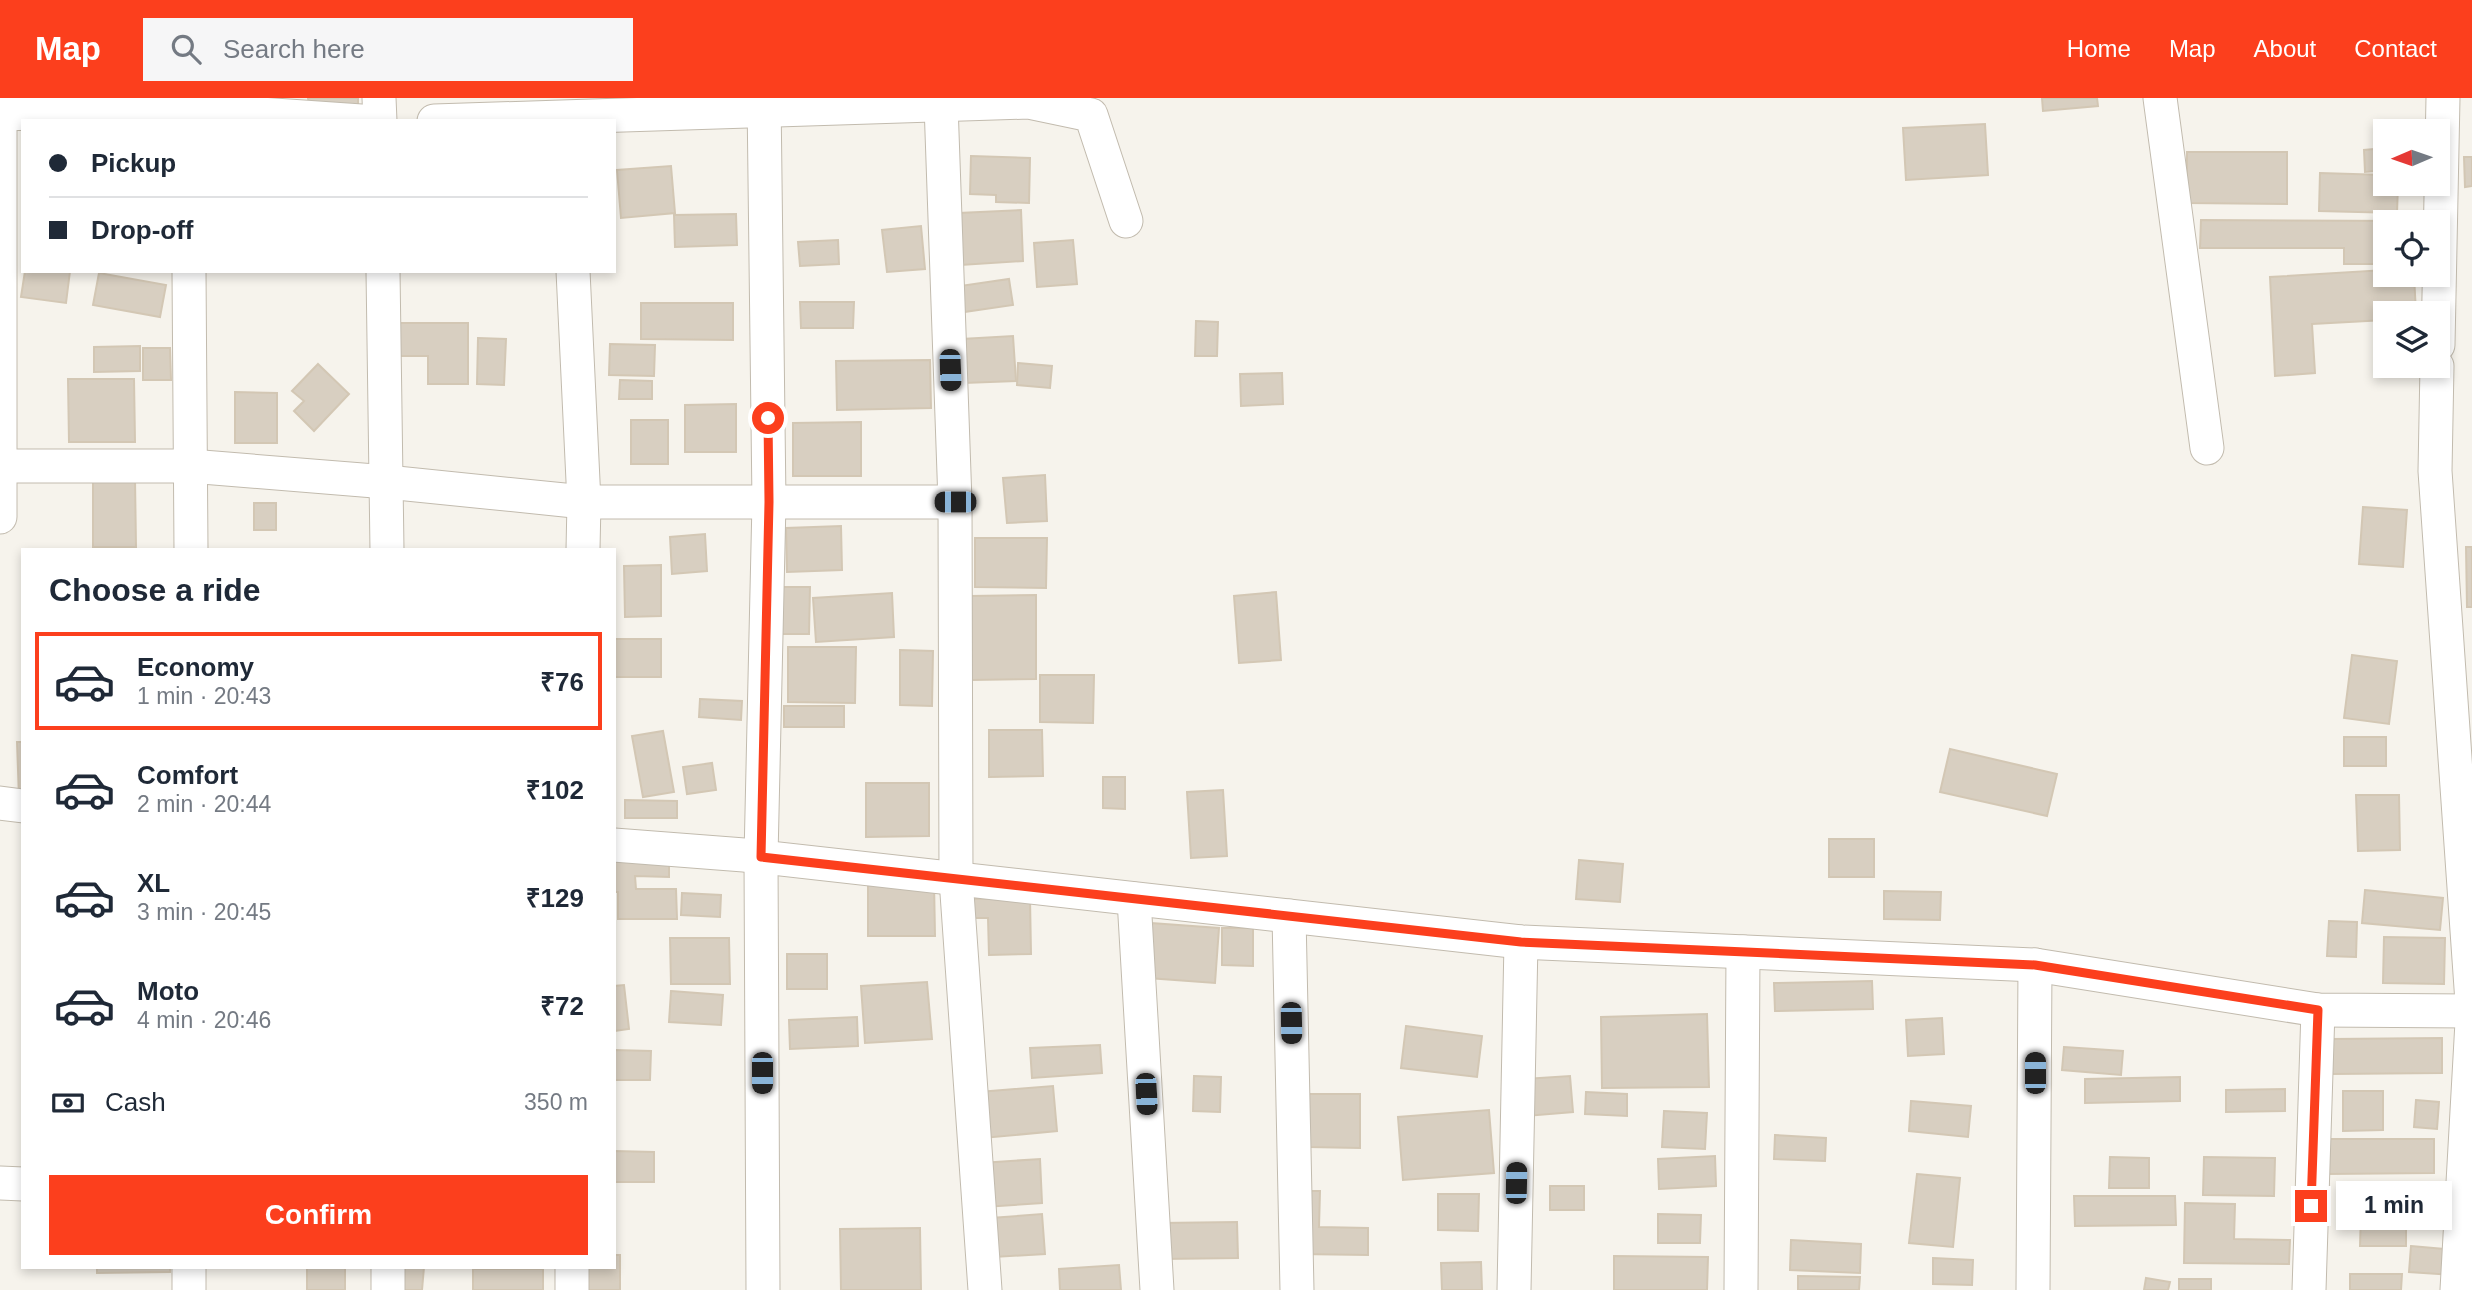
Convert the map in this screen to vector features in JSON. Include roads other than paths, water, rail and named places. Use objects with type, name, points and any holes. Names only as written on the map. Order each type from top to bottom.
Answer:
[{"type":"street","points":[[379,98],[380,119]]},
{"type":"street","points":[[2161,98],[2207,449]]},
{"type":"street","points":[[2439,301],[2443,98]]},
{"type":"street","points":[[463,119],[764,104],[1029,102],[1091,115],[1126,221]]},
{"type":"street","points":[[763,1290],[761,857],[769,502],[764,104]]},
{"type":"street","points":[[941,104],[955,502],[956,879],[985,1290]]},
{"type":"street","points":[[0,107],[0,517]]},
{"type":"street","points":[[0,114],[188,109],[332,119]]},
{"type":"street","points":[[189,273],[191,548]]},
{"type":"street","points":[[383,273],[387,548]]},
{"type":"street","points":[[573,273],[584,502],[583,548]]},
{"type":"street","points":[[2437,378],[2435,471],[2472,1002]]},
{"type":"street","points":[[0,466],[190,466],[584,502],[955,502]]},
{"type":"street","points":[[0,803],[21,806]]},
{"type":"street","points":[[616,845],[761,857],[1521,942],[2035,965],[2318,1010],[2472,1011]]},
{"type":"street","points":[[1134,899],[1157,1290]]},
{"type":"street","points":[[1289,916],[1297,1290]]},
{"type":"street","points":[[1514,1290],[1521,942]]},
{"type":"street","points":[[1741,1290],[1743,952]]},
{"type":"street","points":[[2033,1290],[2035,965]]},
{"type":"street","points":[[2309,1290],[2318,1010]]},
{"type":"street","points":[[2457,1290],[2472,1022]]},
{"type":"street","points":[[0,1183],[21,1184]]},
{"type":"street","points":[[188,1269],[189,1290]]},
{"type":"street","points":[[388,1269],[388,1290]]},
{"type":"street","points":[[572,1269],[572,1290]]}]
